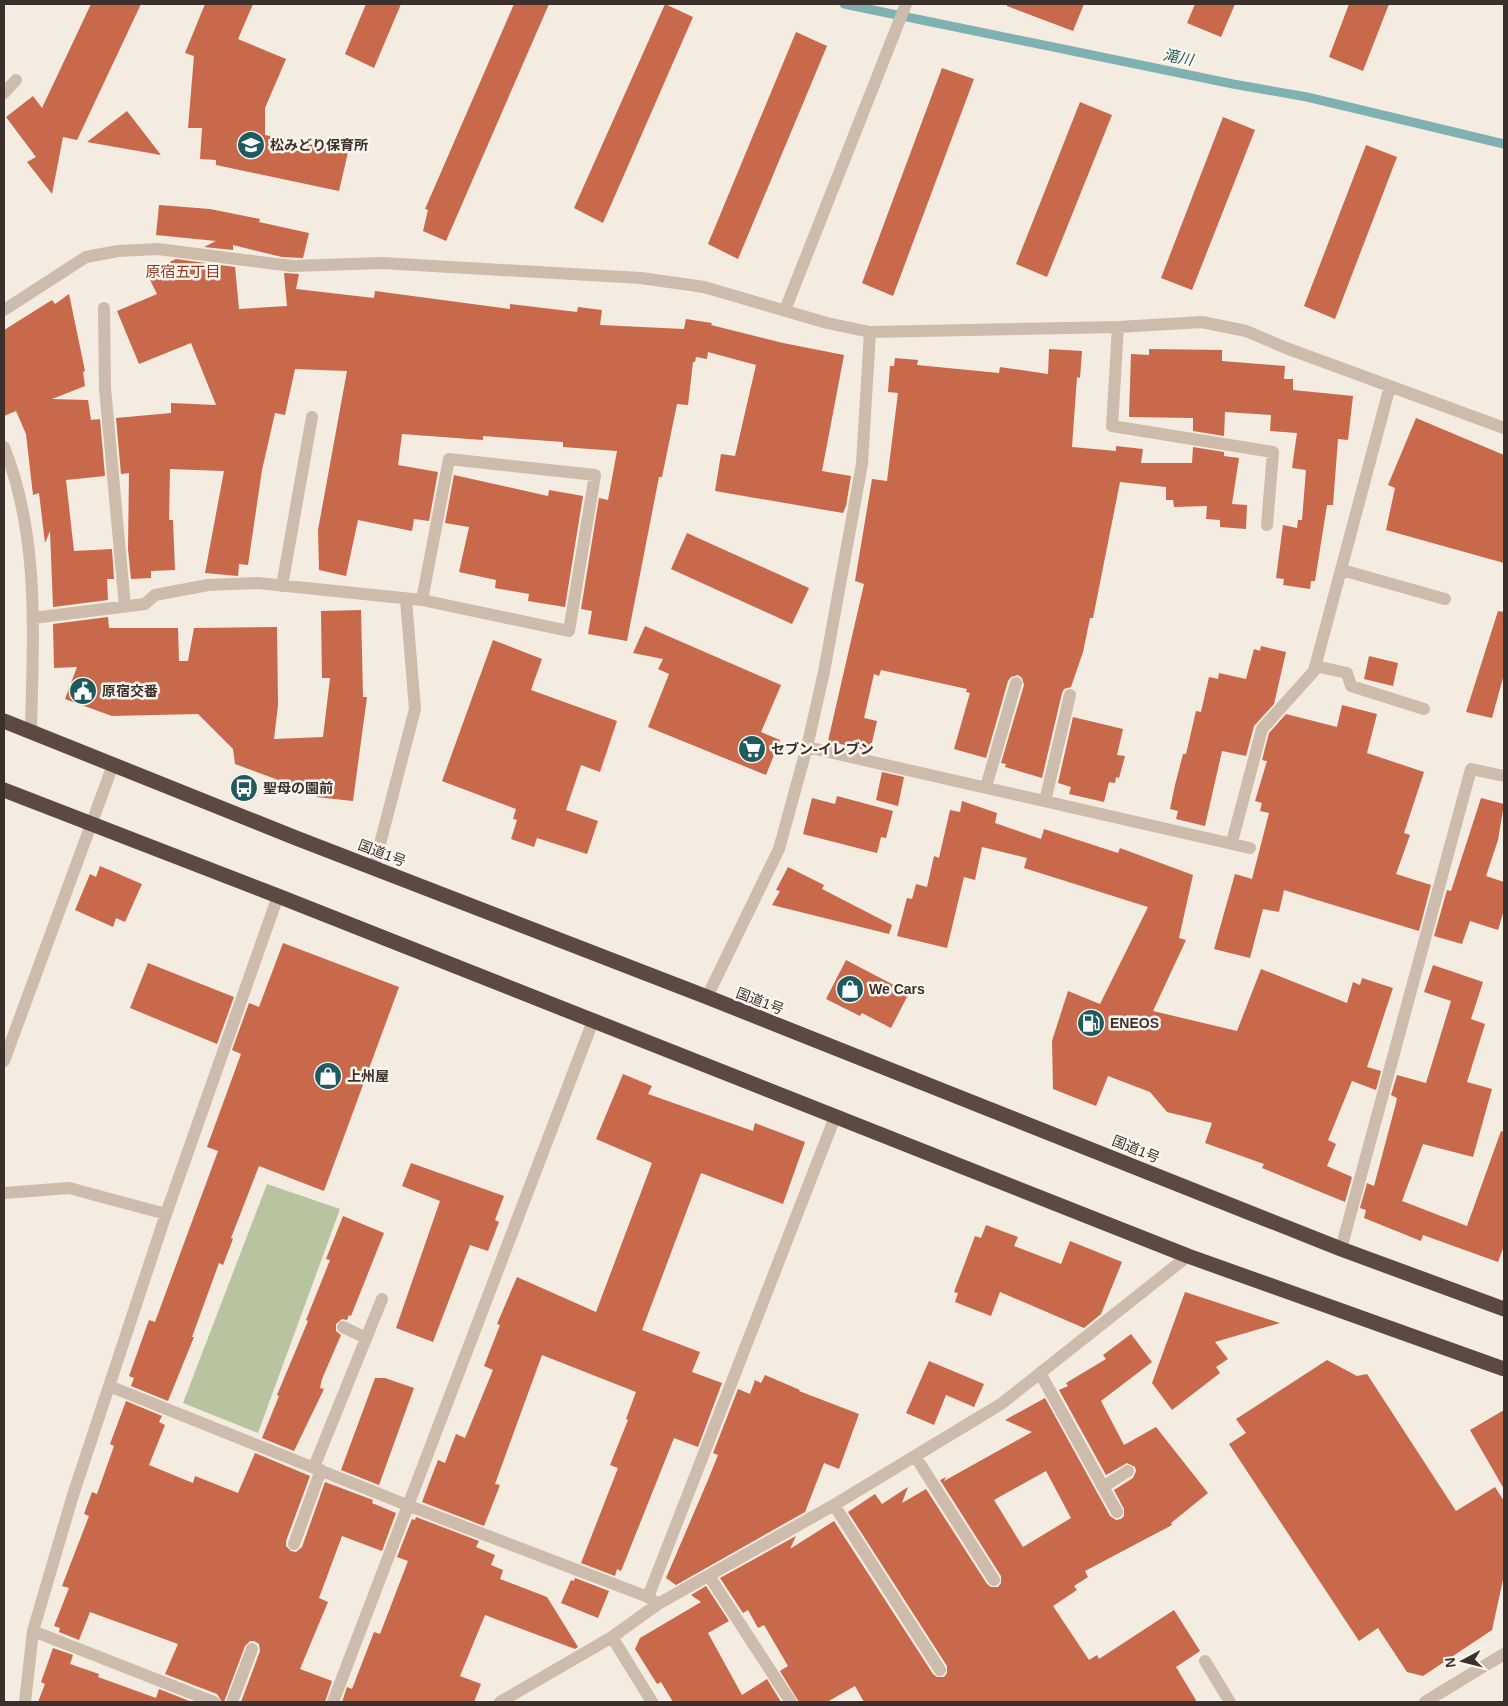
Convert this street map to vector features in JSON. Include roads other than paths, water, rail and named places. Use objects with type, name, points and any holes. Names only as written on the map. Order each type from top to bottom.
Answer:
[{"type":"highway","name":"国道1号","points":[[4,720],[32,730],[112,765],[707,997],[1341,1249],[1504,1309]]},
{"type":"highway","points":[[4,790],[278,896],[834,1118],[1188,1256],[1504,1369]]},
{"type":"street","points":[[785,310],[906,4]]},
{"type":"street","points":[[4,93],[16,80]]},
{"type":"street","points":[[4,310],[86,257],[118,251],[158,249],[191,255],[292,266],[382,263],[641,278],[704,287],[827,323],[870,332],[1118,327],[1202,322],[1246,331],[1504,428]]},
{"type":"street","points":[[104,308],[105,388],[125,606]]},
{"type":"street","points":[[1118,327],[1112,426],[1273,452],[1267,525]]},
{"type":"street","points":[[707,997],[779,849],[807,747],[824,672],[862,464],[870,332]]},
{"type":"street","points":[[1232,842],[1262,729],[1315,666],[1390,386]]},
{"type":"street","points":[[282,586],[312,417]]},
{"type":"street","points":[[4,447],[14,471],[31,556],[33,618],[32,730]]},
{"type":"street","points":[[33,618],[145,604],[155,595],[208,585],[258,583],[406,600],[422,600],[569,631],[595,475],[448,459],[422,600]]},
{"type":"street","points":[[1342,570],[1445,599]]},
{"type":"street","points":[[374,867],[415,709],[406,600]]},
{"type":"street","points":[[1315,666],[1347,673],[1351,686],[1424,709]]},
{"type":"street","points":[[986,787],[1016,682]]},
{"type":"street","points":[[1045,801],[1070,695]]},
{"type":"street","points":[[807,747],[1232,842],[1250,848]]},
{"type":"street","points":[[4,1061],[112,765]]},
{"type":"street","points":[[1341,1249],[1472,769],[1504,776]]},
{"type":"street","points":[[25,1702],[33,1631],[73,1496],[166,1214],[278,896]]},
{"type":"street","points":[[333,1702],[593,1021]]},
{"type":"street","points":[[653,1600],[834,1118]]},
{"type":"street","points":[[4,1193],[69,1188],[166,1214]]},
{"type":"street","points":[[500,1702],[612,1637],[653,1600],[709,1576],[834,1505],[1000,1404],[1188,1256]]},
{"type":"street","points":[[294,1544],[317,1469],[382,1299]]},
{"type":"street","points":[[343,1327],[366,1338]]},
{"type":"street","points":[[1040,1373],[1117,1512]]},
{"type":"street","points":[[108,1386],[653,1600]]},
{"type":"street","points":[[915,1456],[994,1580]]},
{"type":"street","points":[[1103,1487],[1128,1471]]},
{"type":"street","points":[[834,1505],[940,1670]]},
{"type":"street","points":[[709,1576],[791,1702]]},
{"type":"street","points":[[33,1631],[214,1702]]},
{"type":"street","points":[[612,1637],[652,1702]]},
{"type":"street","points":[[232,1702],[252,1649]]},
{"type":"street","points":[[1425,1702],[1504,1654]]},
{"type":"street","points":[[1206,1661],[1230,1702]]},
{"type":"waterway","name":"滝川","points":[[844,4],[1233,84],[1307,97],[1504,144]]},
{"type":"place","name":"松みどり保育所","points":[[251,145]]},
{"type":"place","name":"原宿交番","points":[[83,691]]},
{"type":"place","name":"セブン-イレブン","points":[[752,749]]},
{"type":"place","name":"聖母の園前","points":[[244,788]]},
{"type":"place","name":"We Cars","points":[[850,989]]},
{"type":"place","name":"ENEOS","points":[[1091,1023]]},
{"type":"place","name":"上州屋","points":[[328,1076]]},
{"type":"district","name":"原宿五丁目","points":[[183,271]]}]
